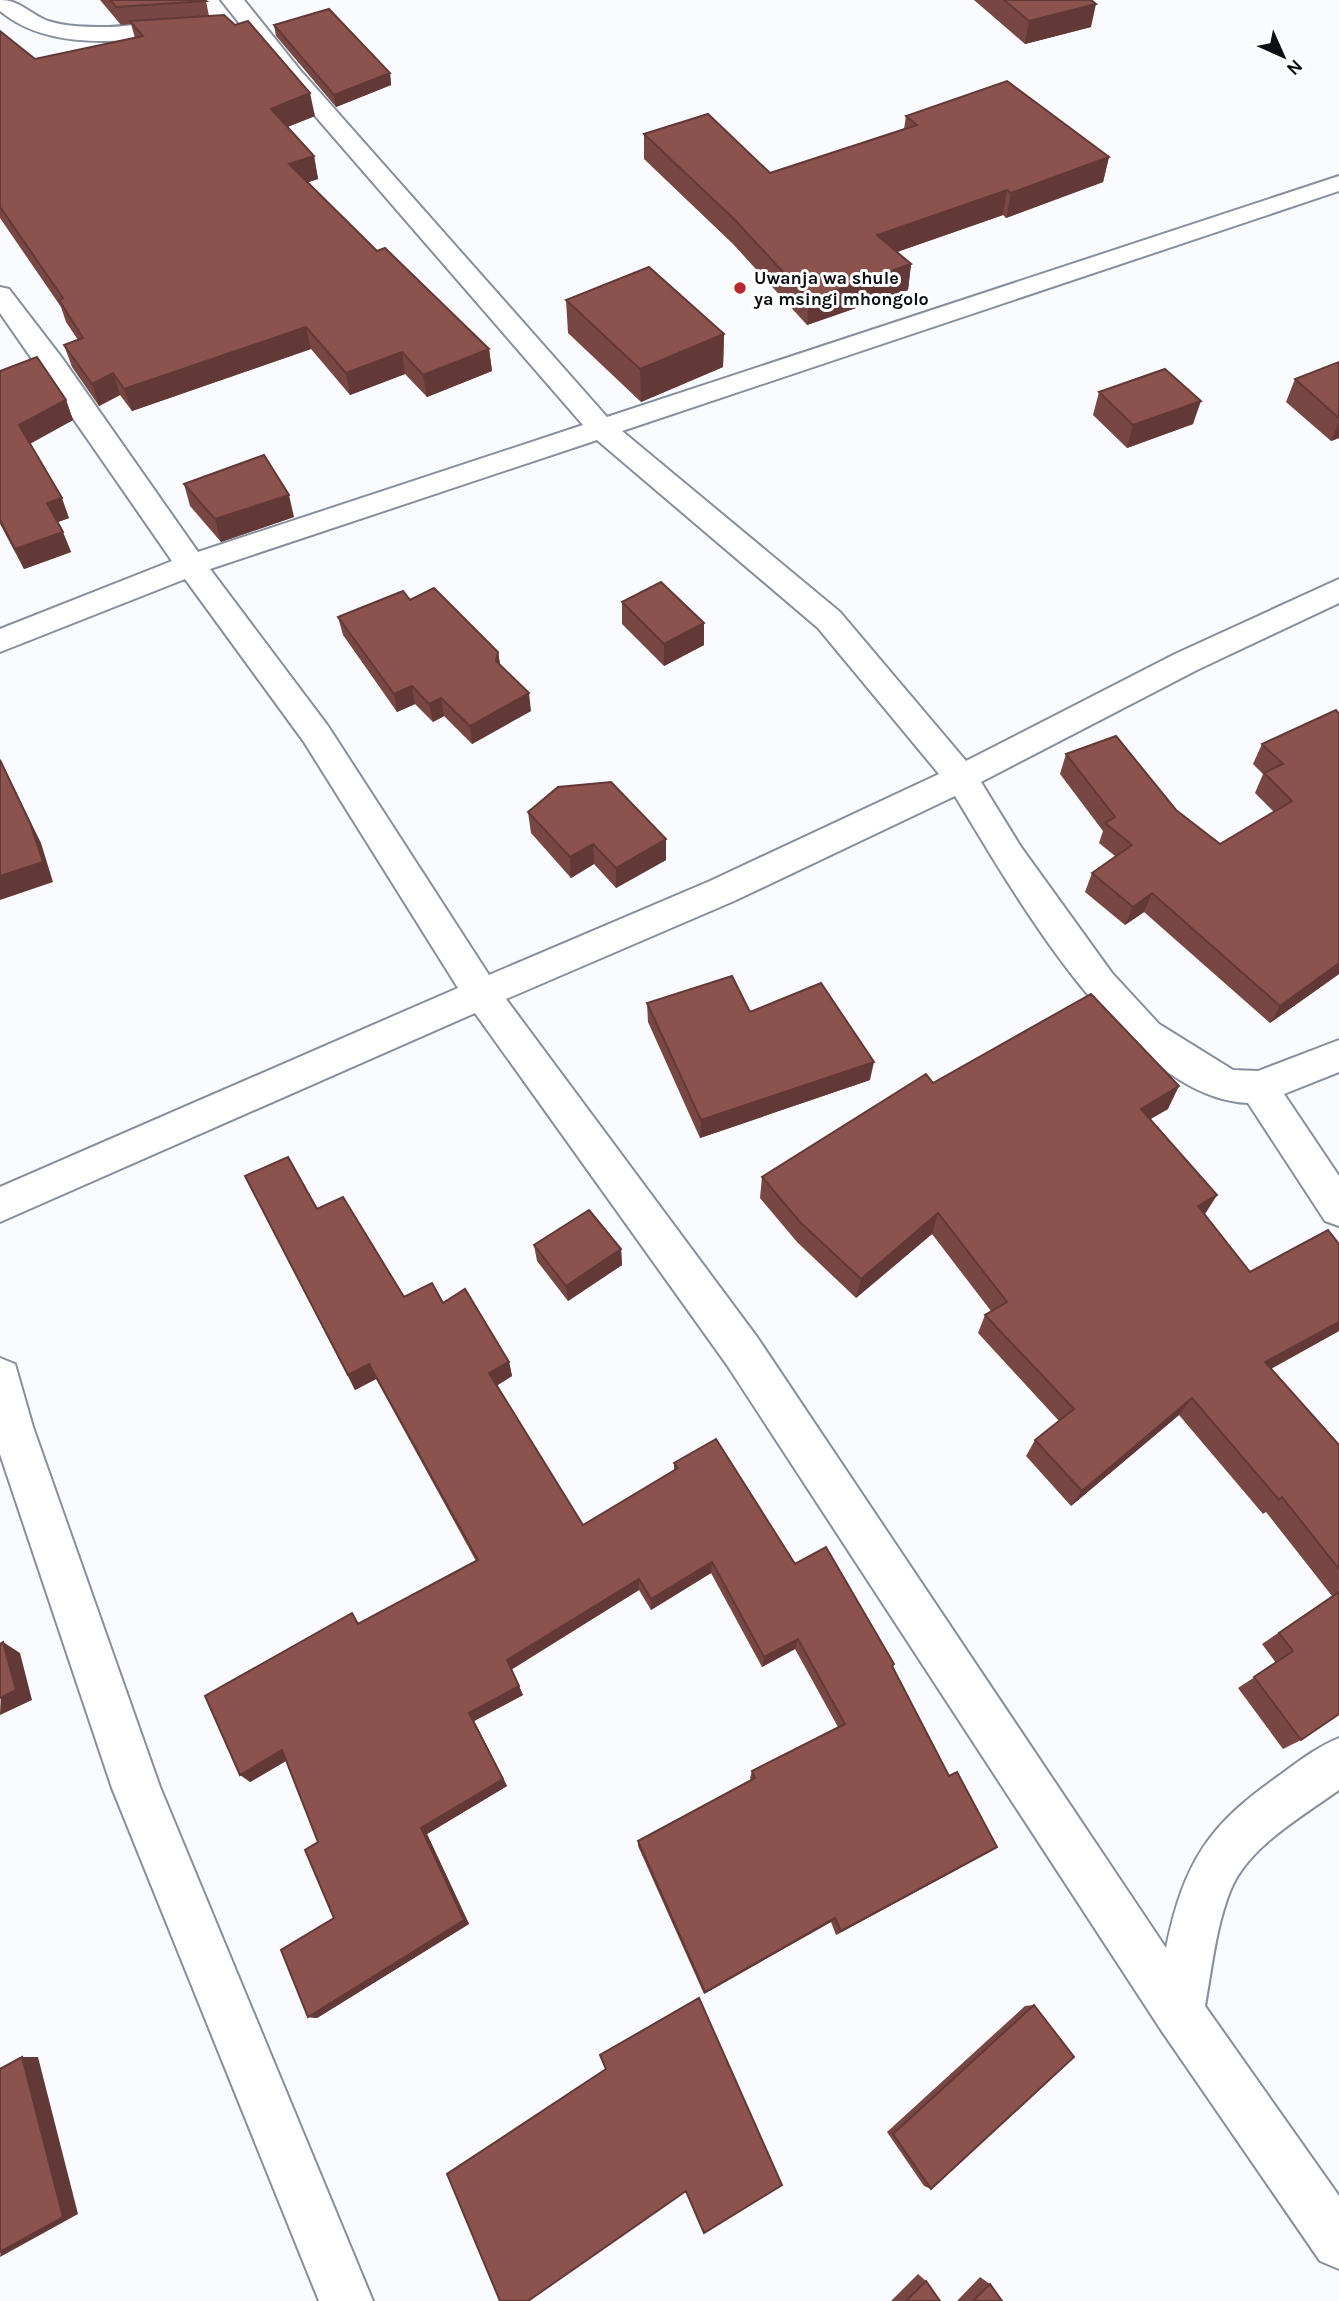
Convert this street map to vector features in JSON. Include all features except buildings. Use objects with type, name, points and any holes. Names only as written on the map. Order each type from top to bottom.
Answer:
[{"type":"street","points":[[1,0],[22,18],[55,30],[80,34],[202,28]]},
{"type":"street","points":[[232,0],[292,75],[603,430],[829,620],[961,778],[1010,856],[1099,983],[1146,1035],[1194,1068],[1228,1086],[1259,1087],[1339,1056]]},
{"type":"street","points":[[228,27],[254,26]]},
{"type":"street","points":[[0,642],[191,565],[1339,183]]},
{"type":"street","points":[[0,295],[39,367],[316,734],[481,993],[741,1350],[1179,2012],[1339,2242]]},
{"type":"street","points":[[0,1205],[481,993],[722,891],[961,778],[1186,662],[1339,590]]},
{"type":"street","points":[[1259,1087],[1339,1209]]},
{"type":"street","points":[[0,1378],[12,1427],[136,1788],[346,2301]]},
{"type":"street","points":[[1179,2012],[1198,1918],[1215,1869],[1252,1827],[1339,1762]]},
{"type":"place","name":"Uwanja wa shule ya msingi mhongolo","points":[[740,288]]}]
